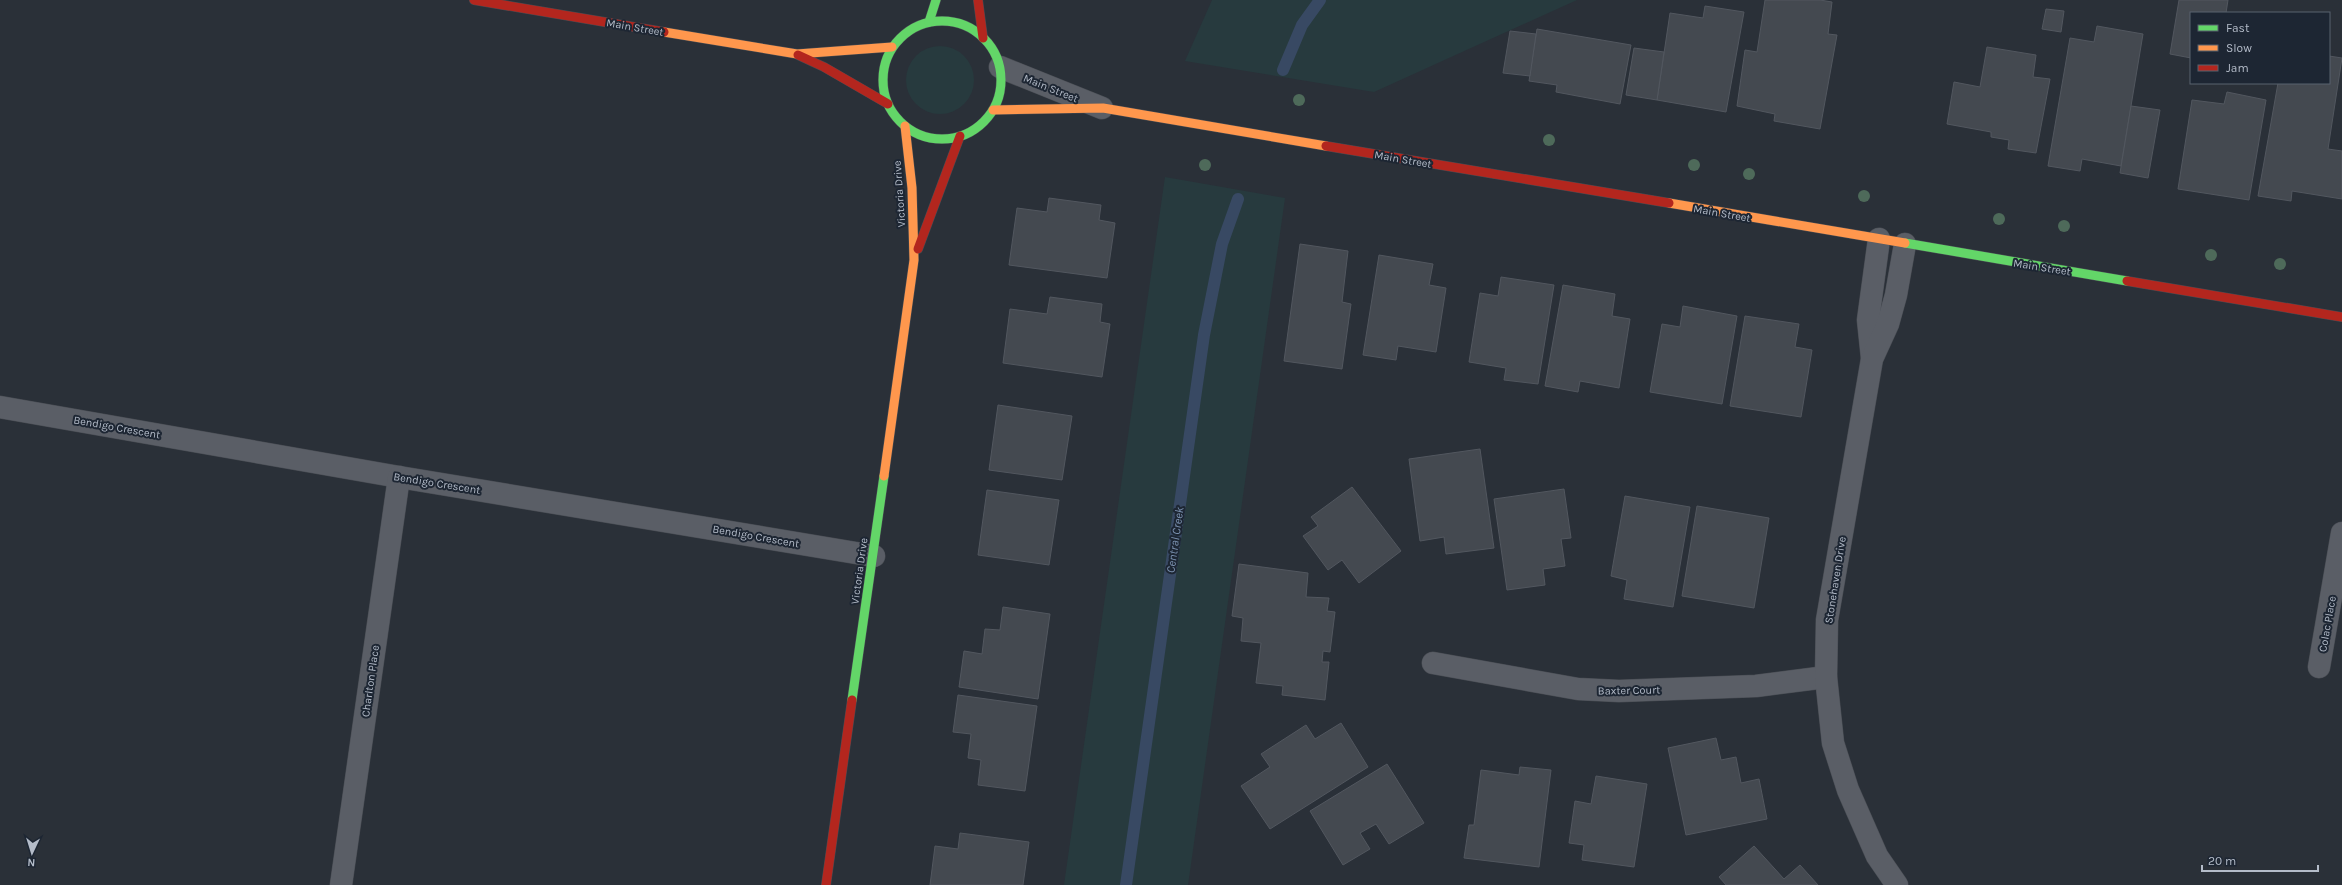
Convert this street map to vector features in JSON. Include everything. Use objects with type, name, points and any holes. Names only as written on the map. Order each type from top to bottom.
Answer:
[{"type":"street","name":"Main Street","points":[[474,0],[797,54],[892,47]]},
{"type":"street","points":[[928,22],[936,0]]},
{"type":"street","points":[[978,0],[983,38]]},
{"type":"street","points":[[948,21],[967,26],[983,38],[994,51],[1000,67],[1001,82],[999,97],[992,110],[973,130],[960,136],[941,138],[922,135],[905,126],[895,116],[888,104],[883,85],[885,65],[892,47],[902,36],[914,27],[928,22],[948,21]]},
{"type":"street","name":"Main Street","points":[[797,54],[824,67],[888,104]]},
{"type":"street","name":"Main Street","points":[[1000,67],[1103,108]]},
{"type":"street","name":"Main Street","points":[[992,110],[1103,108],[2342,317]]},
{"type":"street","name":"Victoria Drive","points":[[826,885],[874,556],[914,260],[912,188],[905,126]]},
{"type":"street","name":"Victoria Drive","points":[[914,260],[960,136]]},
{"type":"street","name":"Stonehaven Drive","points":[[1872,360],[1868,320],[1879,239]]},
{"type":"street","name":"Stonehaven Drive","points":[[1897,885],[1877,856],[1848,790],[1833,743],[1826,677],[1827,620],[1872,360],[1890,317],[1905,244]]},
{"type":"street","name":"Bendigo Crescent","points":[[0,407],[399,477],[874,556]]},
{"type":"street","name":"Charlton Place","points":[[341,885],[399,477]]},
{"type":"street","name":"Colac Place","points":[[2319,667],[2342,533]]},
{"type":"street","name":"Baxter Court","points":[[1433,663],[1540,684],[1578,690],[1606,691],[1756,686],[1826,677]]},
{"type":"green space","points":[[1212,0],[1577,0],[1374,92],[1185,61]]},
{"type":"green space","points":[[933,46],[947,46],[959,51],[969,61],[974,73],[974,87],[969,99],[959,109],[947,114],[933,114],[921,109],[911,99],[906,87],[906,73],[911,61],[921,51]]},
{"type":"green space","points":[[1165,177],[1285,198],[1190,871],[1188,885],[1064,885]]},
{"type":"building","points":[[1765,0],[1820,0],[1832,2],[1828,34],[1837,35],[1820,129],[1774,121],[1775,114],[1737,106],[1745,50],[1757,52]]},
{"type":"building","points":[[2179,0],[2228,0],[2226,12],[2190,12],[2190,58],[2170,54]]},
{"type":"building","points":[[1705,6],[1744,12],[1726,112],[1657,100],[1670,13],[1703,18]]},
{"type":"building","points":[[2046,9],[2064,11],[2061,32],[2042,29]]},
{"type":"building","points":[[2097,26],[2143,34],[2121,166],[2082,159],[2080,171],[2048,166],[2070,38],[2094,42]]},
{"type":"building","points":[[1537,29],[1631,45],[1620,104],[1556,92],[1557,85],[1529,81]]},
{"type":"building","points":[[1510,31],[1536,34],[1530,76],[1503,73]]},
{"type":"building","points":[[1987,47],[2036,55],[2033,77],[2050,79],[2036,153],[2008,149],[2009,140],[1991,137],[1991,132],[1947,124],[1954,82],[1980,87]]},
{"type":"building","points":[[1634,48],[1664,52],[1657,100],[1626,95]]},
{"type":"building","points":[[2330,56],[2342,58],[2328,149],[2342,151],[2342,199],[2292,191],[2291,201],[2258,196],[2278,84],[2330,84]]},
{"type":"building","points":[[2227,92],[2266,100],[2249,200],[2178,189],[2192,100],[2224,104]]},
{"type":"building","points":[[2131,106],[2160,110],[2148,178],[2120,173]]},
{"type":"building","points":[[1049,198],[1101,205],[1099,220],[1115,223],[1107,278],[1009,265],[1017,208],[1047,212]]},
{"type":"building","points":[[1300,244],[1348,251],[1342,302],[1351,304],[1342,369],[1284,361]]},
{"type":"building","points":[[1379,255],[1433,264],[1429,285],[1446,288],[1436,352],[1398,346],[1396,360],[1363,355]]},
{"type":"building","points":[[1501,277],[1554,285],[1538,384],[1504,380],[1506,368],[1469,362],[1480,293],[1498,296]]},
{"type":"building","points":[[1563,285],[1615,294],[1612,316],[1630,319],[1619,388],[1580,381],[1578,392],[1545,386]]},
{"type":"building","points":[[1050,297],[1102,304],[1100,322],[1110,324],[1102,377],[1003,363],[1010,309],[1047,314]]},
{"type":"building","points":[[1683,306],[1737,316],[1722,404],[1650,392],[1662,324],[1680,327]]},
{"type":"building","points":[[1745,316],[1799,324],[1795,347],[1812,350],[1801,417],[1730,406]]},
{"type":"building","points":[[998,405],[1072,416],[1062,480],[989,470]]},
{"type":"building","points":[[1480,449],[1494,548],[1446,554],[1444,537],[1420,541],[1409,459]]},
{"type":"building","points":[[1352,487],[1401,551],[1359,583],[1342,560],[1328,570],[1303,536],[1318,526],[1311,517]]},
{"type":"building","points":[[1564,489],[1571,538],[1561,539],[1565,566],[1543,569],[1545,585],[1507,590],[1494,499]]},
{"type":"building","points":[[987,490],[1059,500],[1049,565],[978,555]]},
{"type":"building","points":[[1625,496],[1690,507],[1673,607],[1624,599],[1627,580],[1611,576]]},
{"type":"building","points":[[1697,506],[1769,518],[1754,608],[1682,596]]},
{"type":"building","points":[[1239,564],[1308,573],[1306,597],[1329,598],[1327,611],[1335,612],[1330,652],[1323,651],[1322,662],[1329,662],[1325,700],[1282,695],[1283,686],[1256,683],[1261,643],[1241,641],[1243,618],[1232,616]]},
{"type":"building","points":[[1003,607],[1050,614],[1038,699],[959,687],[964,651],[982,654],[985,629],[1000,630]]},
{"type":"building","points":[[958,695],[1037,706],[1025,791],[978,785],[981,760],[968,758],[971,734],[953,732]]},
{"type":"building","points":[[1341,723],[1368,767],[1270,829],[1241,786],[1270,767],[1261,754],[1306,725],[1315,739]]},
{"type":"building","points":[[1716,738],[1721,760],[1736,757],[1741,783],[1759,779],[1767,819],[1686,835],[1668,748]]},
{"type":"building","points":[[1387,764],[1424,823],[1389,844],[1376,824],[1360,833],[1370,849],[1343,865],[1310,811]]},
{"type":"building","points":[[1520,767],[1551,770],[1539,867],[1464,858],[1469,825],[1474,825],[1481,770],[1519,775]]},
{"type":"building","points":[[1596,776],[1647,784],[1634,867],[1582,860],[1584,845],[1569,843],[1575,801],[1591,804]]},
{"type":"building","points":[[960,833],[1029,842],[1023,885],[930,885],[935,846],[958,849]]},
{"type":"building","points":[[1754,846],[1784,879],[1800,865],[1818,885],[1726,885],[1719,877]]},
{"type":"waterway","name":"Central Creek","points":[[1283,70],[1302,25],[1320,0]]},
{"type":"waterway","name":"Central Creek","points":[[1126,885],[1204,335],[1222,244],[1238,199]]},
{"type":"traffic: fast","points":[[929,22],[936,0]]},
{"type":"traffic: fast","points":[[942,21],[953,22],[964,26],[975,31],[984,38],[991,47],[996,58],[1000,69],[1001,80],[1000,91],[996,102],[991,113],[984,122],[975,129],[964,134],[953,138],[942,139],[931,138],[920,134],[909,129],[900,122],[893,113],[888,102],[884,91],[883,80],[884,69],[888,58],[893,47],[900,38],[909,31],[920,26],[931,22],[942,21]]},
{"type":"traffic: fast","points":[[1905,243],[2127,281]]},
{"type":"traffic: fast","points":[[852,700],[884,476]]},
{"type":"traffic: slow","points":[[664,32],[797,54],[892,47]]},
{"type":"traffic: slow","points":[[993,110],[1103,108],[1326,146]]},
{"type":"traffic: slow","points":[[884,476],[914,260],[912,188],[905,126]]},
{"type":"traffic: slow","points":[[1669,203],[1905,243]]},
{"type":"traffic: jam","points":[[474,0],[664,32]]},
{"type":"traffic: jam","points":[[978,0],[983,38]]},
{"type":"traffic: jam","points":[[798,55],[824,67],[888,104]]},
{"type":"traffic: jam","points":[[918,249],[960,136]]},
{"type":"traffic: jam","points":[[1326,146],[1669,203]]},
{"type":"traffic: jam","points":[[2127,281],[2342,317]]},
{"type":"traffic: jam","points":[[826,885],[852,700]]}]
